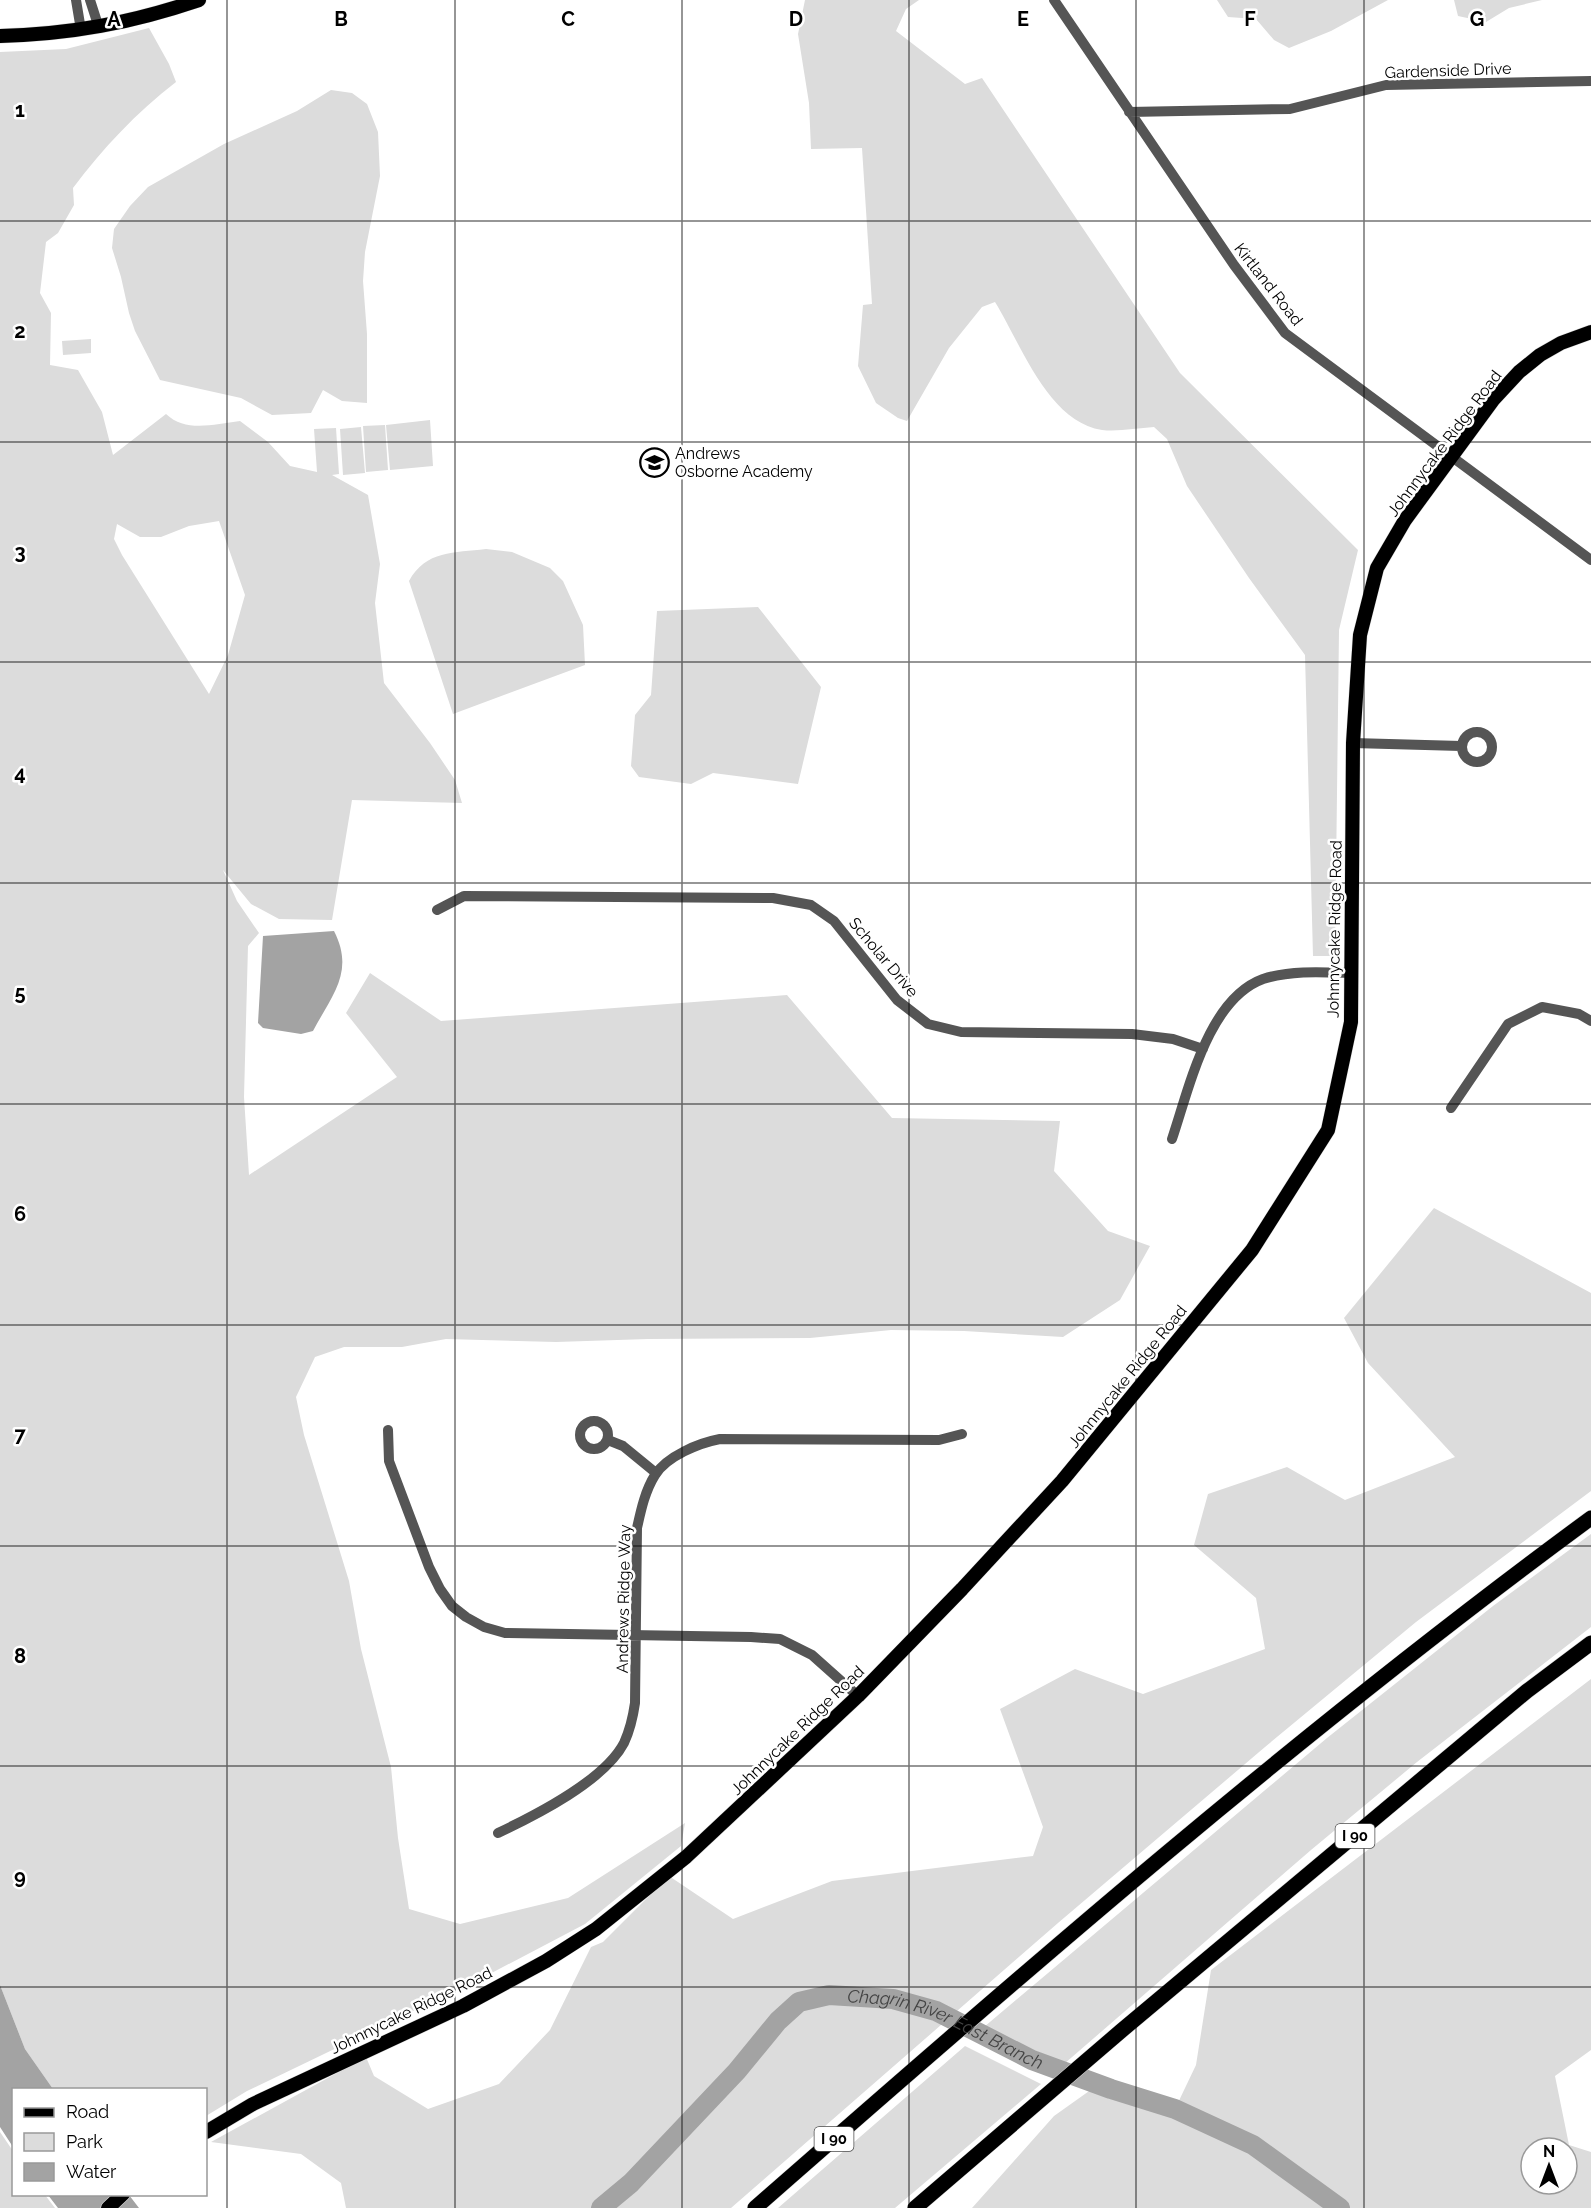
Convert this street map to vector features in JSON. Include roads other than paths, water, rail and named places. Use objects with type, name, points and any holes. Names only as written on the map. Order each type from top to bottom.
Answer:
[{"type":"highway","name":"I 90","points":[[755,2208],[912,2070],[1273,1766],[1494,1589],[1591,1518]]},
{"type":"highway","name":"I 90","points":[[915,2208],[1121,2031],[1527,1691],[1591,1643]]},
{"type":"main road","points":[[0,36],[99,28],[156,14],[199,0]]},
{"type":"main road","name":"Johnnycake Ridge Road","points":[[207,2131],[253,2104],[463,2006],[546,1961],[596,1929],[686,1857],[858,1696],[962,1589],[1062,1481],[1252,1250],[1328,1130],[1351,1022],[1353,743],[1360,635],[1377,568],[1405,520],[1493,400],[1519,372],[1547,351],[1591,332]]},
{"type":"main road","points":[[108,2208],[121,2196]]},
{"type":"street","points":[[76,0],[81,30]]},
{"type":"street","points":[[90,0],[99,28]]},
{"type":"street","name":"Kirtland Road","points":[[1054,0],[1234,265],[1285,333],[1591,560]]},
{"type":"street","name":"Gardenside Drive","points":[[1129,112],[1290,109],[1386,85],[1591,81]]},
{"type":"street","points":[[1353,743],[1461,746]]},
{"type":"street","name":"Scholar Drive","points":[[437,910],[464,896],[773,898],[811,905],[834,921],[897,1000],[928,1024],[961,1032],[1132,1034],[1173,1039],[1203,1049]]},
{"type":"street","points":[[1172,1139],[1203,1049],[1219,1018],[1236,996],[1262,980],[1293,973],[1351,973]]},
{"type":"street","points":[[1451,1108],[1508,1024],[1542,1007],[1579,1014],[1591,1021]]},
{"type":"street","points":[[388,1430],[389,1461],[429,1567],[452,1606],[484,1627],[505,1633],[780,1639],[812,1655],[858,1696]]},
{"type":"street","points":[[608,1440],[623,1446],[656,1473],[694,1446],[720,1439],[939,1440],[962,1434]]},
{"type":"street","name":"Andrews Ridge Way","points":[[498,1833],[565,1796],[607,1764],[623,1745],[632,1725],[635,1703],[637,1528],[644,1500],[656,1473]]},
{"type":"water","points":[[334,931],[340,946],[342,971],[334,994],[313,1031],[301,1034],[263,1028],[258,1023],[263,936]]},
{"type":"water","points":[[0,1985],[25,2049],[52,2088],[12,2088],[12,2145],[0,2127]]},
{"type":"water","points":[[49,2196],[130,2196],[139,2208],[58,2208]]},
{"type":"waterway","name":"Chagrin River East Branch","points":[[601,2208],[631,2183],[737,2071],[778,2021],[799,2002],[829,1995],[893,1999],[936,2011],[1032,2060],[1111,2089],[1175,2109],[1253,2145],[1340,2208]]},
{"type":"place","name":"Andrews Osborne Academy","points":[[654,462]]}]
